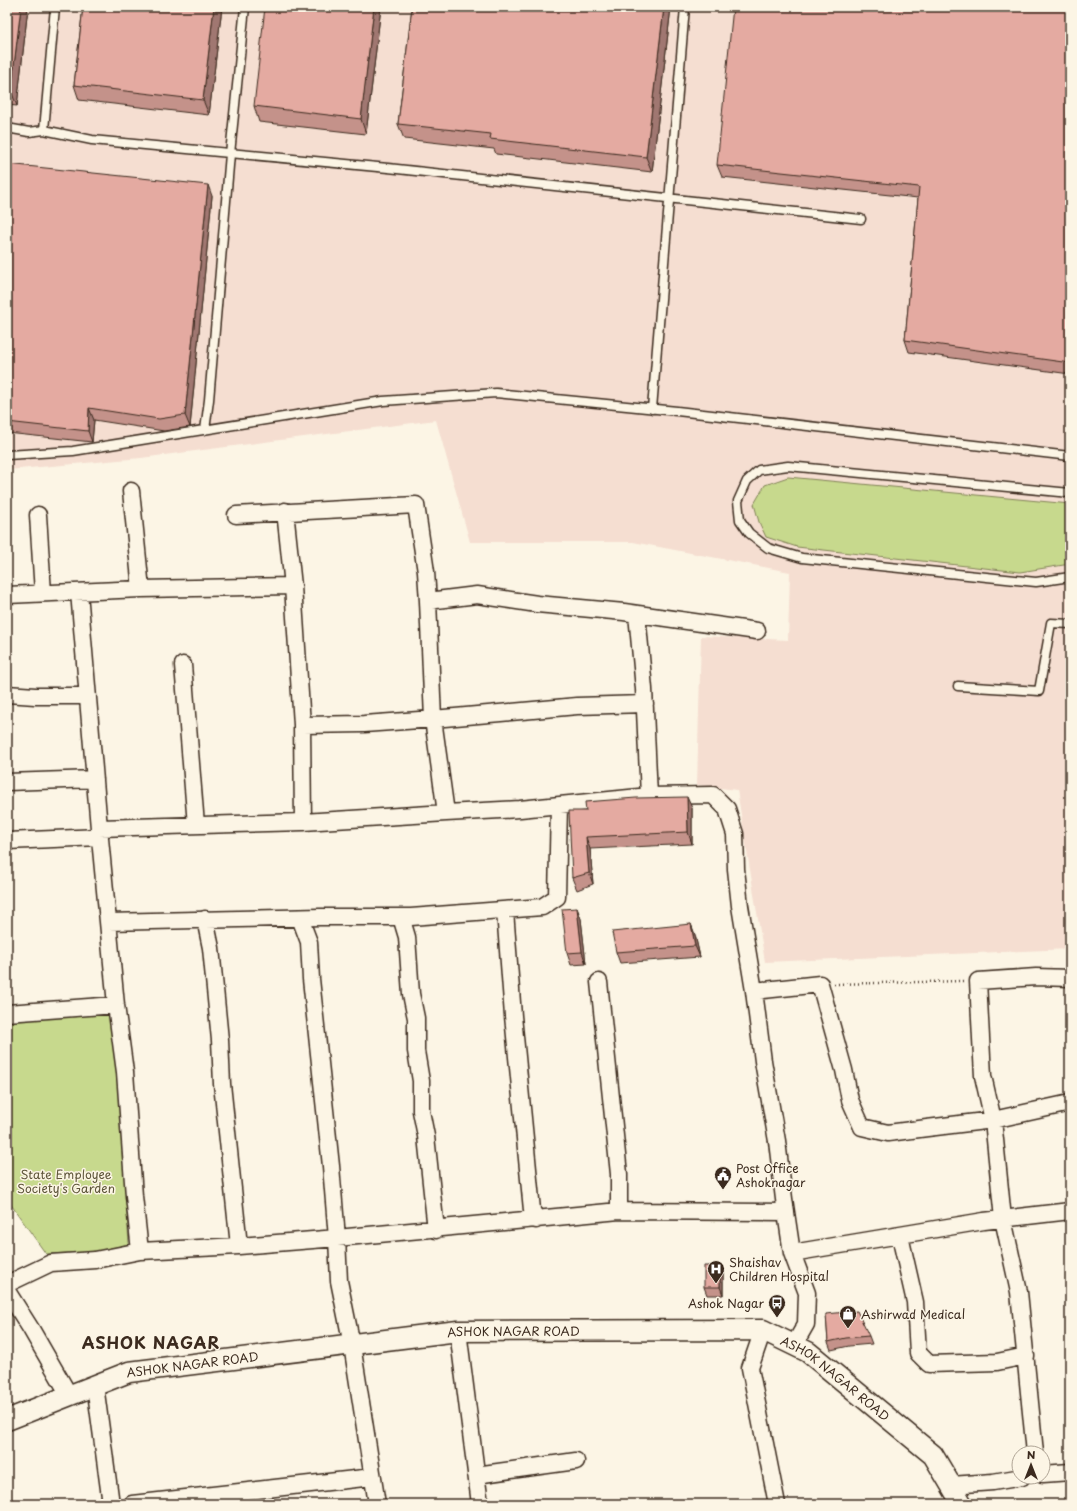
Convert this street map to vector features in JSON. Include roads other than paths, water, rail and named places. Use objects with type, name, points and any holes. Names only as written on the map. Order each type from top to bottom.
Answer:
[{"type":"street","points":[[131,491],[141,589]]},
{"type":"street","points":[[236,515],[285,511],[416,505],[426,572],[433,719],[446,813]]},
{"type":"street","points":[[285,511],[293,586],[302,725],[303,822]]},
{"type":"street","points":[[38,515],[43,593]]},
{"type":"street","points":[[7,595],[141,589],[293,586]]},
{"type":"street","points":[[79,592],[108,922],[116,1005],[125,1072],[134,1196],[140,1251]]},
{"type":"street","points":[[428,601],[477,595],[537,604],[637,614],[756,631]]},
{"type":"street","points":[[637,614],[645,704],[649,796]]},
{"type":"street","points":[[182,665],[196,826]]},
{"type":"street","points":[[7,694],[35,696],[88,696]]},
{"type":"street","points":[[302,725],[364,724],[577,706],[645,704]]},
{"type":"street","points":[[7,782],[95,779]]},
{"type":"street","points":[[7,842],[196,826],[303,822],[520,809],[649,796],[713,795],[727,809],[735,834],[736,869],[740,906],[754,991],[763,1061],[777,1141],[785,1212],[792,1253],[806,1293],[806,1324],[794,1345]]},
{"type":"street","points":[[108,922],[401,917],[504,911],[542,907],[557,897],[559,804]]},
{"type":"street","points":[[504,911],[532,1210],[536,1220]]},
{"type":"street","points":[[401,917],[407,937],[412,994],[416,1018],[416,1051],[422,1081],[422,1112],[436,1230]]},
{"type":"street","points":[[300,918],[309,942],[311,979],[328,1135],[337,1238],[339,1281],[352,1345],[377,1504]]},
{"type":"street","points":[[205,920],[211,948],[220,1040],[222,1084],[239,1246]]},
{"type":"street","points":[[1034,1445],[1019,1292],[1003,1219],[993,1120],[983,1076],[978,980],[1036,977],[1070,978]]},
{"type":"street","points":[[599,982],[619,1174],[619,1211]]},
{"type":"street","points":[[754,991],[820,984],[844,1070],[850,1100],[862,1127],[888,1133],[993,1120],[1070,1103]]},
{"type":"street","points":[[7,1013],[116,1005]]},
{"type":"street","points":[[7,1284],[51,1263],[95,1260],[140,1251],[239,1246],[436,1230],[619,1211],[785,1212]]},
{"type":"street","points":[[792,1253],[1003,1219],[1070,1211]]},
{"type":"street","points":[[900,1236],[915,1302],[918,1353],[929,1364],[997,1362],[1026,1356]]},
{"type":"street","points":[[7,1292],[31,1329],[68,1396]]},
{"type":"street","points":[[763,1330],[750,1368],[776,1504]]},
{"type":"street","name":"ASHOK NAGAR ROAD","points":[[7,1420],[129,1372],[458,1331],[763,1330],[808,1352],[933,1455],[962,1504]]},
{"type":"street","points":[[458,1331],[480,1504]]},
{"type":"street","points":[[95,1385],[111,1504]]},
{"type":"street","points":[[476,1475],[576,1461]]},
{"type":"street","points":[[1051,1473],[1070,1472]]},
{"type":"street","points":[[132,1504],[373,1477]]},
{"type":"street","points":[[951,1485],[993,1482],[1011,1479]]},
{"type":"lane","points":[[44,130],[55,7]]},
{"type":"lane","points":[[205,430],[245,7]]},
{"type":"lane","points":[[652,409],[668,199],[685,7]]},
{"type":"lane","points":[[7,128],[29,132],[44,130],[92,140],[388,168],[668,199],[862,218]]},
{"type":"lane","points":[[7,455],[73,451],[383,401],[496,393],[1070,456]]},
{"type":"lane","points":[[1070,493],[788,466],[759,470],[747,481],[738,501],[740,520],[749,533],[768,548],[802,558],[1036,582],[1070,577]]},
{"type":"lane","points":[[958,686],[1039,691],[1051,623],[1070,624]]},
{"type":"place","name":"Post Office Ashoknagar","points":[[723,1190]]},
{"type":"place","name":"Shaishav Children Hospital","points":[[716,1284]]},
{"type":"place","name":"Ashok Nagar","points":[[777,1318]]},
{"type":"place","name":"Ashirwad Medical","points":[[848,1329]]},
{"type":"district","name":"ASHOK NAGAR","points":[[151,1342]]},
{"type":"park label","name":"State Employee Society's Garden","points":[[66,1181]]}]
